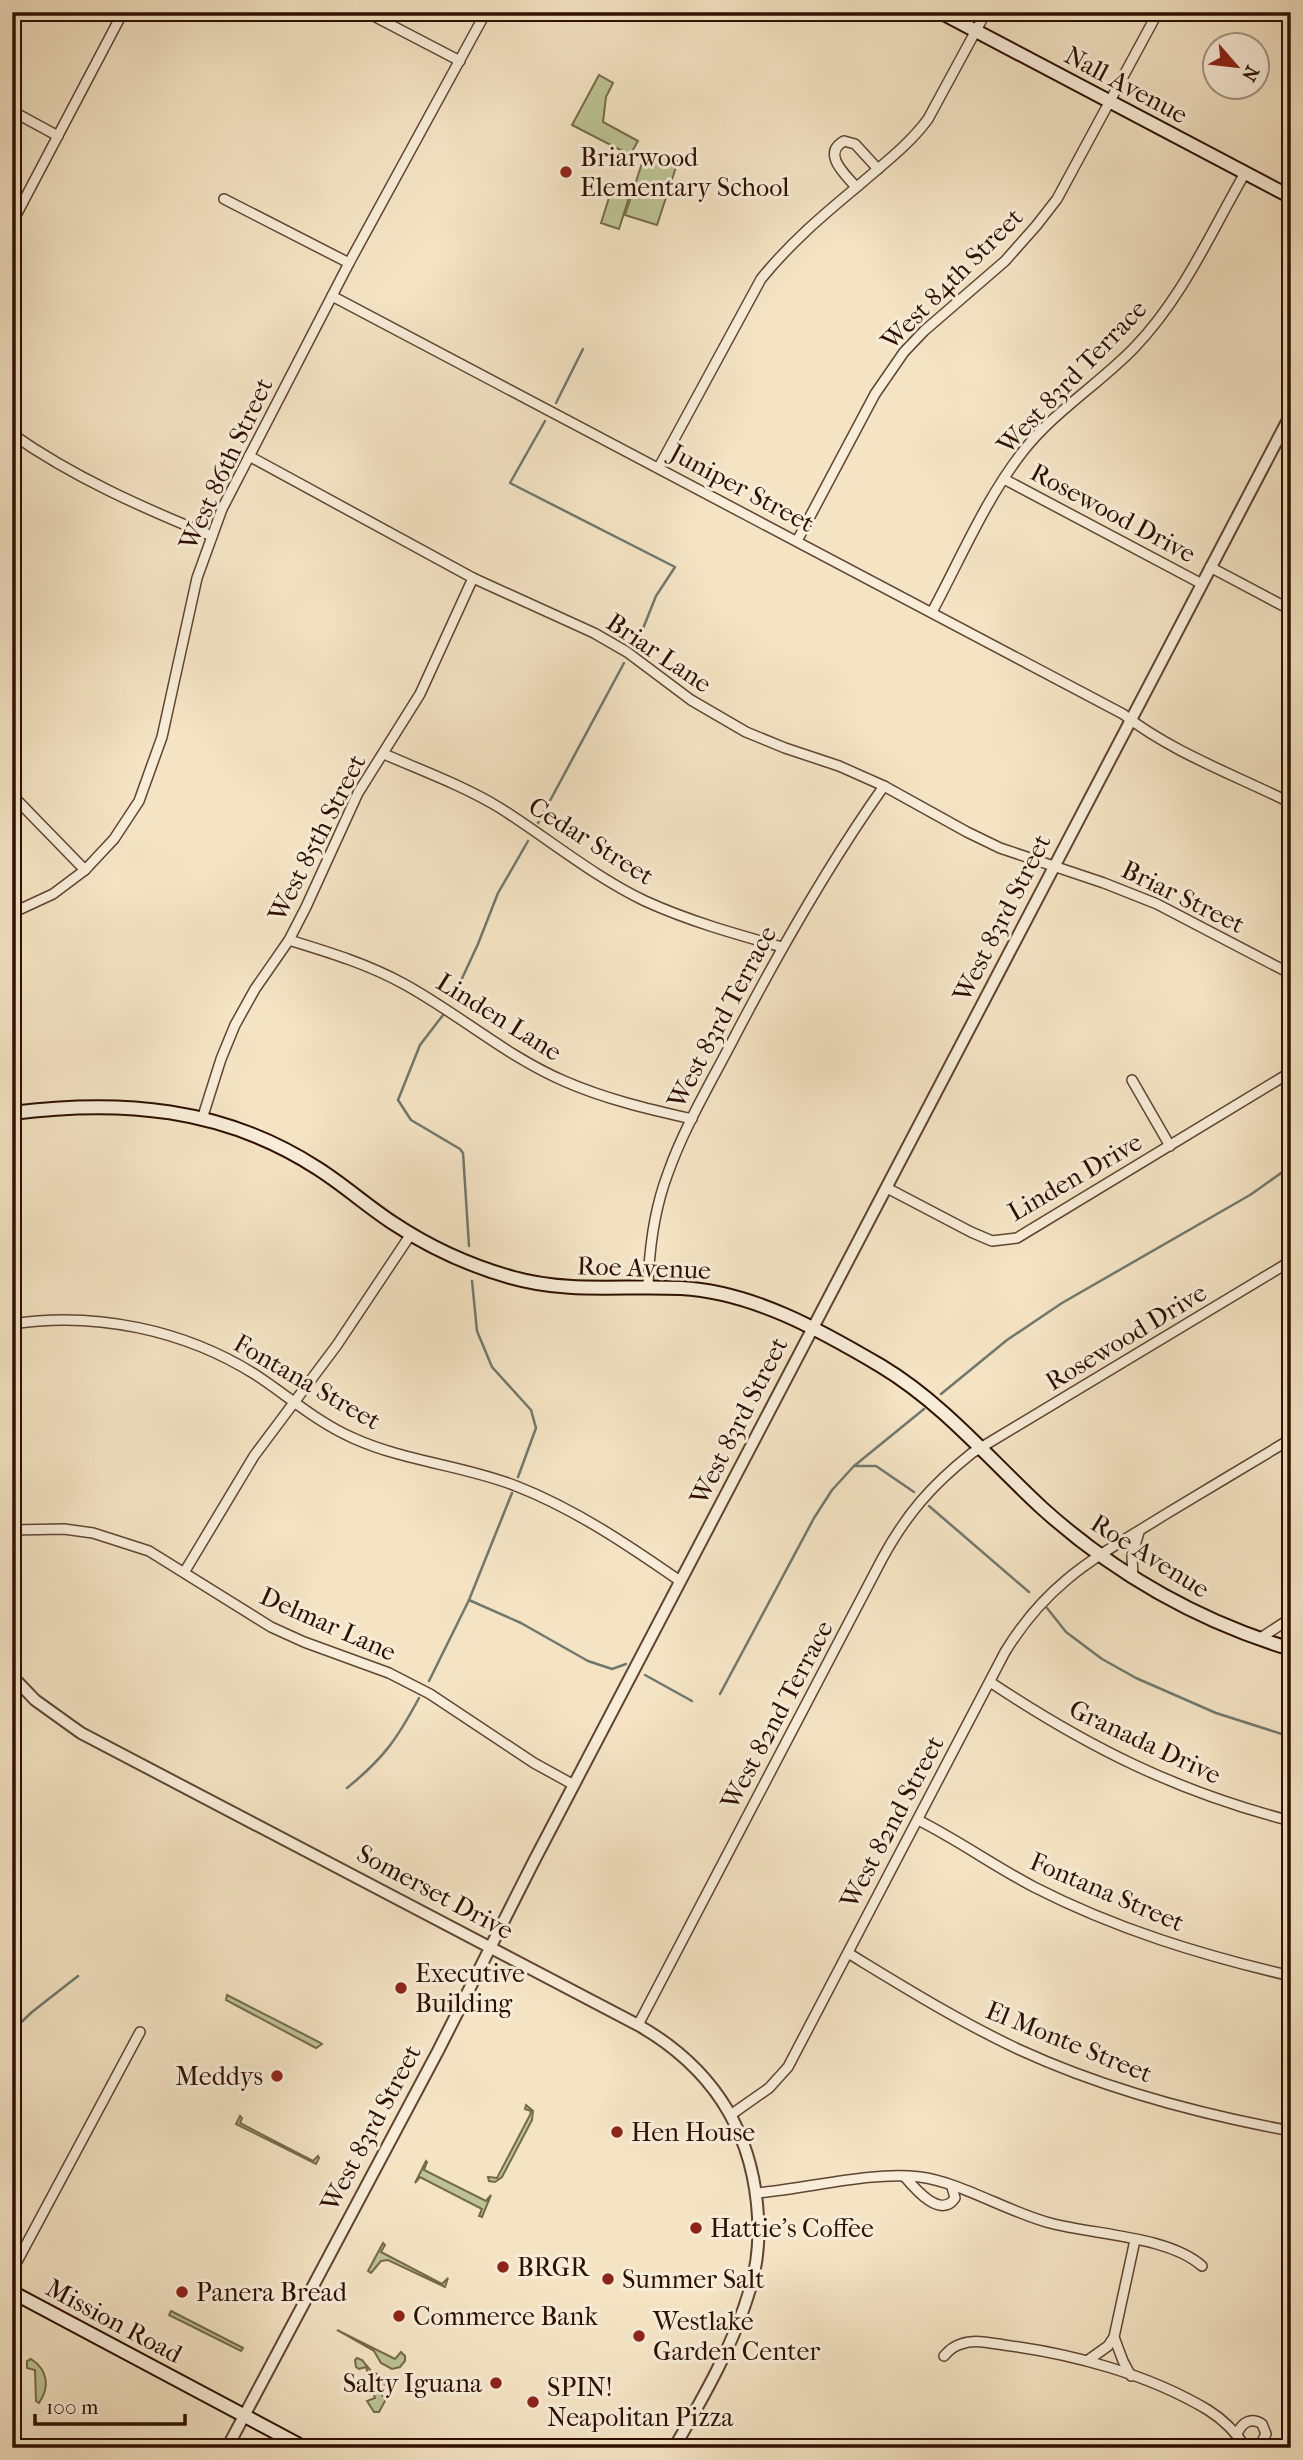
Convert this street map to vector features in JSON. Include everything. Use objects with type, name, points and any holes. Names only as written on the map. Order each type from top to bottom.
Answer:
[{"type":"main road","name":"Nall Avenue","points":[[940,12],[1291,197]]},
{"type":"main road","name":"Roe Avenue","points":[[12,1113],[84,1105],[127,1106],[202,1119],[259,1138],[313,1165],[411,1234],[472,1265],[538,1284],[571,1289],[680,1288],[728,1294],[750,1300],[812,1329],[880,1366],[917,1390],[982,1448],[1041,1507],[1098,1555],[1133,1578],[1202,1616],[1291,1649]]},
{"type":"main road","name":"Mission Road","points":[[12,2292],[305,2448]]},
{"type":"street","points":[[12,223],[122,12]]},
{"type":"street","points":[[366,12],[460,61]]},
{"type":"street","name":"West 86th Street","points":[[12,913],[53,894],[85,870],[114,839],[139,801],[162,737],[194,589],[212,536],[249,456],[349,263],[485,12]]},
{"type":"street","points":[[659,467],[761,279],[803,232],[909,142],[928,119],[986,12]]},
{"type":"street","name":"West 84th Street","points":[[797,541],[883,382],[904,352],[924,331],[1005,261],[1037,226],[1057,198],[1158,12]]},
{"type":"street","points":[[12,111],[58,136]]},
{"type":"street","points":[[856,187],[836,163],[834,154],[838,145],[844,141],[855,144],[878,169]]},
{"type":"street","name":"West 83rd Terrace","points":[[932,612],[1004,479],[1026,448],[1044,428],[1112,369],[1157,321],[1194,269],[1245,173]]},
{"type":"street","points":[[224,199],[349,263]]},
{"type":"street","name":"Juniper Street","points":[[332,296],[932,612],[1214,767],[1291,803]]},
{"type":"street","name":"West 83rd Street","points":[[226,2448],[438,2051],[680,1581],[1291,414]]},
{"type":"street","points":[[12,434],[97,484],[212,536]]},
{"type":"street","name":"Briar Lane","points":[[249,456],[474,578],[627,652],[691,700],[746,732],[839,766],[884,786],[1000,848],[1054,866]]},
{"type":"street","name":"Rosewood Drive","points":[[1004,479],[1202,584]]},
{"type":"street","points":[[1210,567],[1291,610]]},
{"type":"street","name":"West 85th Street","points":[[202,1119],[220,1059],[235,1026],[255,989],[289,940],[321,878],[358,793],[410,713],[474,578]]},
{"type":"street","name":"Cedar Street","points":[[383,754],[498,807],[576,861],[644,900],[714,928],[782,947]]},
{"type":"street","name":"West 83rd Terrace","points":[[648,1288],[649,1256],[658,1202],[668,1170],[782,947],[835,857],[884,786]]},
{"type":"street","points":[[12,794],[85,870]]},
{"type":"street","name":"Briar Street","points":[[1054,866],[1157,904],[1291,974]]},
{"type":"street","name":"Linden Lane","points":[[289,940],[334,954],[402,982],[441,1005],[505,1050],[563,1081],[631,1105],[692,1119]]},
{"type":"street","name":"Linden Drive","points":[[887,1188],[992,1241],[1017,1238],[1291,1072]]},
{"type":"street","name":"Linden Drive","points":[[1132,1080],[1170,1146]]},
{"type":"street","points":[[185,1571],[231,1491],[337,1345],[411,1234]]},
{"type":"street","name":"Rosewood Drive","points":[[982,1448],[1291,1261]]},
{"type":"street","name":"Fontana Street","points":[[12,1324],[59,1320],[87,1321],[150,1331],[188,1342],[256,1375],[337,1430],[370,1446],[490,1477],[541,1497],[612,1535],[680,1581]]},
{"type":"street","points":[[1098,1555],[1291,1439]]},
{"type":"street","name":"West 82nd Terrace","points":[[638,2025],[898,1530],[933,1486],[972,1453],[982,1448]]},
{"type":"street","name":"Delmar Lane","points":[[12,1530],[64,1528],[93,1533],[149,1551],[271,1627],[389,1673],[430,1694],[534,1763],[574,1785]]},
{"type":"street","points":[[1133,1578],[1132,1556],[1139,1531]]},
{"type":"street","name":"West 82nd Street","points":[[732,2114],[760,2096],[783,2074],[1014,1639],[1034,1611],[1059,1586],[1098,1555]]},
{"type":"street","points":[[1259,1639],[1291,1618]]},
{"type":"street","name":"Somerset Drive","points":[[12,1676],[35,1700],[81,1733],[638,2025],[668,2043],[705,2077],[732,2114],[741,2134],[756,2193],[759,2245],[750,2290],[739,2320],[713,2378],[674,2448]]},
{"type":"street","name":"Granada Drive","points":[[990,1682],[1076,1736],[1160,1778],[1291,1821]]},
{"type":"street","name":"Fontana Street","points":[[918,1820],[1034,1887],[1121,1926],[1214,1958],[1291,1976]]},
{"type":"street","name":"El Monte Street","points":[[848,1953],[979,2030],[1023,2051],[1107,2084],[1162,2101],[1291,2131]]},
{"type":"street","points":[[12,2271],[140,2032]]},
{"type":"street","points":[[905,2177],[938,2206],[951,2204],[955,2198],[952,2187]]},
{"type":"street","points":[[756,2193],[861,2180],[920,2178],[1051,2223],[1163,2245],[1180,2251],[1202,2266]]},
{"type":"street","points":[[1087,2361],[1108,2346],[1115,2337],[1135,2240]]},
{"type":"street","points":[[1115,2337],[1131,2376]]},
{"type":"street","points":[[944,2356],[963,2343],[980,2342],[1038,2350],[1087,2361],[1131,2376],[1207,2410],[1237,2434],[1247,2448]]},
{"type":"street","points":[[1237,2434],[1242,2425],[1249,2421],[1255,2420],[1262,2424],[1265,2439],[1255,2448]]},
{"type":"green space","points":[[599,75],[613,83],[606,97],[603,122],[638,141],[630,155],[572,125]]},
{"type":"green space","points":[[646,151],[678,161],[657,225],[625,215]]},
{"type":"green space","points":[[613,185],[631,191],[619,229],[601,223]]},
{"type":"green space","points":[[227,1995],[322,2044],[316,2048],[226,2000]]},
{"type":"green space","points":[[526,2105],[533,2111],[532,2120],[502,2177],[495,2182],[489,2181],[488,2177],[497,2178],[530,2115],[531,2111],[525,2109]]},
{"type":"green space","points":[[240,2116],[240,2123],[313,2161],[318,2156],[316,2164],[236,2124]]},
{"type":"green space","points":[[426,2161],[424,2170],[486,2201],[491,2195],[482,2217],[479,2216],[482,2209],[420,2177],[415,2183]]},
{"type":"green space","points":[[383,2243],[385,2245],[381,2252],[442,2284],[448,2278],[445,2287],[388,2260],[381,2261],[371,2273],[368,2271]]},
{"type":"green space","points":[[171,2311],[243,2348],[241,2351],[169,2315]]},
{"type":"green space","points":[[337,2330],[395,2359],[401,2352],[405,2361],[400,2367],[392,2369],[381,2363],[374,2351]]},
{"type":"green space","points":[[357,2358],[371,2371],[394,2383],[392,2386],[386,2384],[381,2394],[386,2399],[379,2412],[374,2412],[367,2401],[375,2398],[366,2367],[356,2367]]},
{"type":"green space","points":[[31,2359],[41,2368],[46,2379],[45,2391],[39,2403],[36,2401],[35,2370],[27,2368],[27,2361]]},
{"type":"waterway","points":[[556,403],[583,349]]},
{"type":"waterway","points":[[545,421],[510,483],[675,567],[656,596],[636,646]]},
{"type":"waterway","points":[[538,823],[624,663]]},
{"type":"waterway","points":[[452,1000],[498,893],[528,841]]},
{"type":"waterway","points":[[443,1015],[420,1045],[398,1100],[411,1120],[463,1153],[469,1246]]},
{"type":"waterway","points":[[941,1394],[1007,1340],[1062,1303],[1250,1195],[1291,1166]]},
{"type":"waterway","points":[[472,1281],[477,1331],[492,1367],[531,1410],[536,1428],[518,1477]]},
{"type":"waterway","points":[[720,1694],[814,1518],[832,1490],[854,1466],[924,1409]]},
{"type":"waterway","points":[[856,1466],[876,1466],[914,1492]]},
{"type":"waterway","points":[[469,1600],[512,1493]]},
{"type":"waterway","points":[[929,1506],[1029,1592]]},
{"type":"waterway","points":[[429,1681],[469,1600],[521,1623],[588,1661],[612,1669],[626,1664]]},
{"type":"waterway","points":[[1047,1608],[1066,1632],[1102,1659],[1136,1678],[1216,1713],[1291,1737]]},
{"type":"waterway","points":[[645,1675],[692,1701]]},
{"type":"waterway","points":[[347,1788],[389,1747],[419,1698]]},
{"type":"waterway","points":[[12,2031],[78,1976]]},
{"type":"place","name":"Briarwood Elementary School","points":[[566,172]]},
{"type":"place","name":"Executive Building","points":[[401,1988]]},
{"type":"place","name":"Meddys","points":[[277,2076]]},
{"type":"place","name":"Hen House","points":[[617,2132]]},
{"type":"place","name":"Hattie’s Coffee","points":[[696,2228]]},
{"type":"place","name":"BRGR","points":[[503,2267]]},
{"type":"place","name":"Summer Salt","points":[[608,2279]]},
{"type":"place","name":"Panera Bread","points":[[182,2292]]},
{"type":"place","name":"Commerce Bank","points":[[399,2316]]},
{"type":"place","name":"Westlake Garden Center","points":[[639,2336]]},
{"type":"place","name":"Salty Iguana","points":[[496,2383]]},
{"type":"place","name":"SPIN! Neapolitan Pizza","points":[[533,2402]]}]
